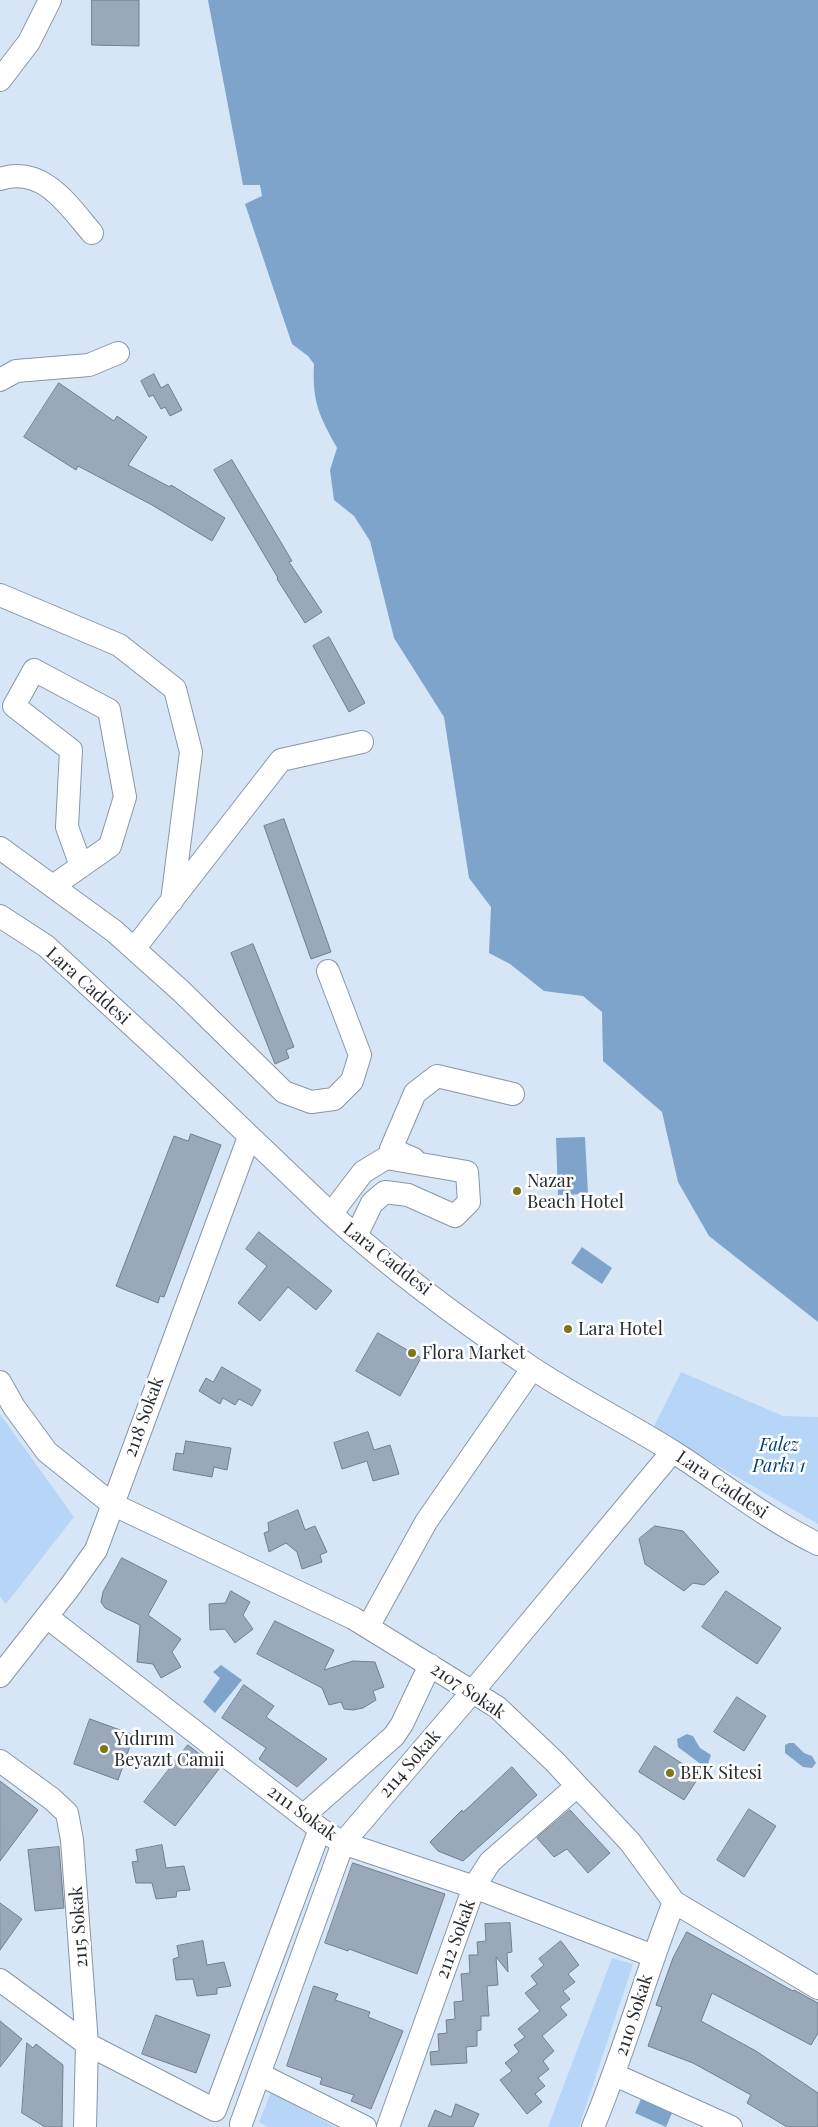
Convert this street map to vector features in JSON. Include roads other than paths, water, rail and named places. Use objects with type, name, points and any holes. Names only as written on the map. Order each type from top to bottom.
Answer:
[{"type":"street","points":[[0,80],[29,42],[50,0]]},
{"type":"street","points":[[0,179],[10,176],[32,178],[50,185],[92,233]]},
{"type":"street","points":[[0,380],[16,371],[89,365],[118,353]]},
{"type":"street","points":[[0,595],[119,645],[175,689],[191,752],[172,901]]},
{"type":"street","points":[[53,886],[82,866],[110,846],[125,797],[109,710],[34,670],[14,706],[71,750],[67,827],[82,866]]},
{"type":"street","points":[[134,949],[281,760],[362,742]]},
{"type":"street","points":[[0,848],[53,886],[134,949],[181,991],[284,1092],[310,1102],[334,1099],[352,1081],[360,1055],[328,971]]},
{"type":"street","name":"Lara Caddesi","points":[[0,916],[46,946],[356,1236],[532,1369],[672,1452],[789,1530],[818,1544]]},
{"type":"street","points":[[426,1164],[391,1150],[415,1093],[437,1076],[513,1094]]},
{"type":"street","name":"2118 Sokak","points":[[0,1676],[96,1550],[249,1137]]},
{"type":"street","points":[[331,1214],[363,1172],[386,1158],[467,1172],[470,1202],[455,1216],[408,1195],[385,1192],[372,1203],[356,1236]]},
{"type":"street","points":[[368,1627],[426,1522],[532,1369]]},
{"type":"street","name":"2107 Sokak","points":[[0,1382],[14,1407],[47,1452],[112,1504],[368,1627],[497,1707],[577,1786],[630,1842],[674,1902],[818,1988]]},
{"type":"street","name":"2114 Sokak","points":[[243,2126],[259,2074],[343,1843],[473,1691],[672,1452]]},
{"type":"street","name":"2111 Sokak","points":[[46,1617],[312,1822],[343,1843],[474,1887],[653,1956]]},
{"type":"street","points":[[215,2110],[312,1822],[394,1736],[402,1724],[430,1665]]},
{"type":"street","name":"2115 Sokak","points":[[0,1761],[52,1799],[67,1813],[73,1848],[87,2044],[84,2127]]},
{"type":"street","name":"2112 Sokak","points":[[388,2127],[474,1887],[490,1862],[577,1786]]},
{"type":"street","name":"2110 Sokak","points":[[593,2127],[615,2075],[653,1956],[674,1902]]},
{"type":"street","points":[[0,1980],[87,2044],[243,2126]]},
{"type":"street","points":[[259,2074],[365,2127]]},
{"type":"street","points":[[615,2075],[731,2127]]},
{"type":"place","name":"Nazar Beach Hotel","points":[[517,1191]]},
{"type":"place","name":"Lara Hotel","points":[[568,1329]]},
{"type":"place","name":"Flora Market","points":[[412,1353]]},
{"type":"place","name":"Yıdırım Beyazıt Camii","points":[[104,1749]]},
{"type":"place","name":"BEK Sitesi","points":[[670,1773]]},
{"type":"park label","name":"Falez Parkı 1","points":[[779,1455]]}]
